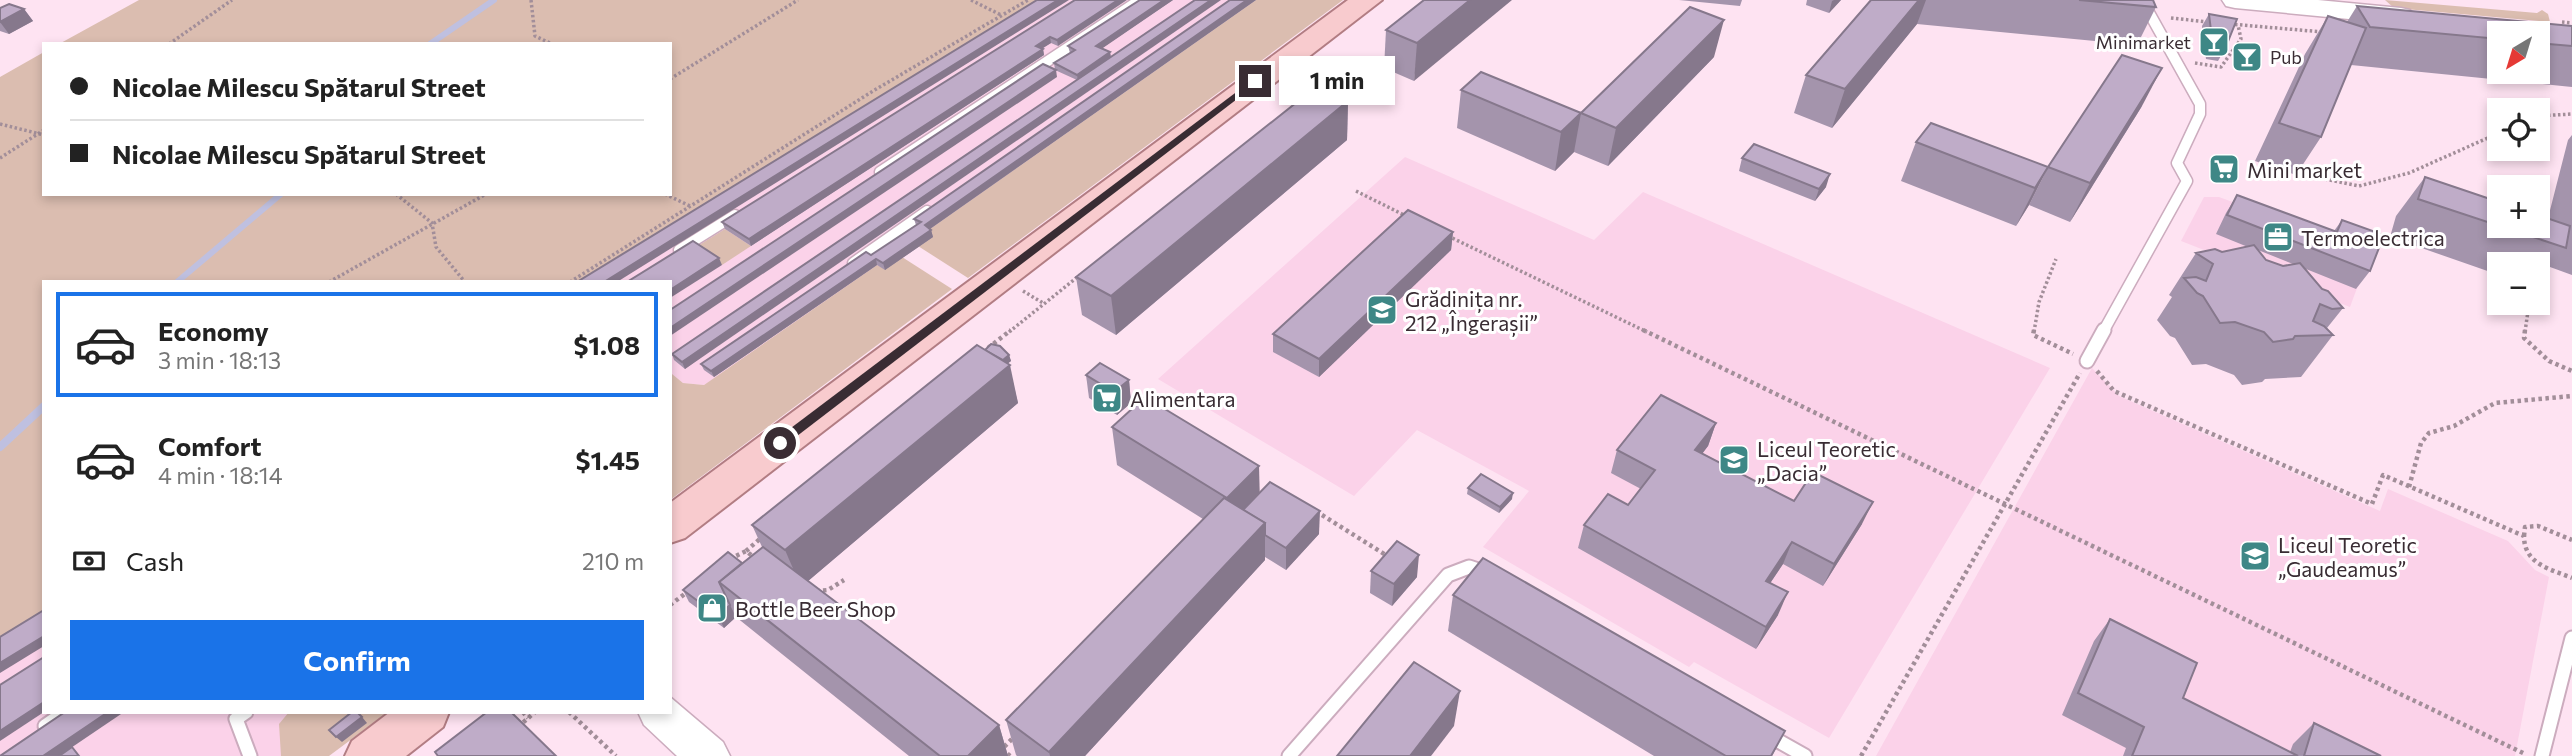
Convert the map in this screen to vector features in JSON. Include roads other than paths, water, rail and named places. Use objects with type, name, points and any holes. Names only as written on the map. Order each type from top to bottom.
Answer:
[{"type":"main road","points":[[672,524],[1265,73],[1367,0]]},
{"type":"main road","points":[[369,756],[423,714]]},
{"type":"street","points":[[2233,16],[2432,18]]},
{"type":"street","points":[[661,714],[708,756]]},
{"type":"lane","points":[[867,180],[1140,0]]},
{"type":"lane","points":[[2087,360],[2187,181],[2177,163],[2200,114],[2200,104],[2142,0]]},
{"type":"lane","points":[[844,268],[935,206]]},
{"type":"lane","points":[[665,260],[748,207]]},
{"type":"lane","points":[[1289,756],[1453,571],[1469,566],[1480,568],[1505,582]]},
{"type":"lane","points":[[2542,756],[2572,638]]},
{"type":"lane","points":[[33,734],[62,714]]},
{"type":"lane","points":[[239,715],[250,756]]},
{"type":"lane","points":[[1757,728],[1805,756]]},
{"type":"waterway","points":[[433,42],[494,0]]},
{"type":"waterway","points":[[179,280],[279,196]]},
{"type":"waterway","points":[[0,447],[42,408]]},
{"type":"place","name":"Minimarket","points":[[2214,42]]},
{"type":"place","name":"Pub","points":[[2247,57]]},
{"type":"place","name":"Mini market","points":[[2224,169]]},
{"type":"place","name":"Termoelectrica","points":[[2278,237]]},
{"type":"place","name":"Grădinița nr. 212 „Îngerașii”","points":[[1382,310]]},
{"type":"place","name":"Alimentara","points":[[1107,398]]},
{"type":"place","name":"Liceul Teoretic „Dacia”","points":[[1734,460]]},
{"type":"place","name":"Liceul Teoretic „Gaudeamus”","points":[[2255,556]]},
{"type":"place","name":"Bottle Beer Shop","points":[[712,608]]}]
